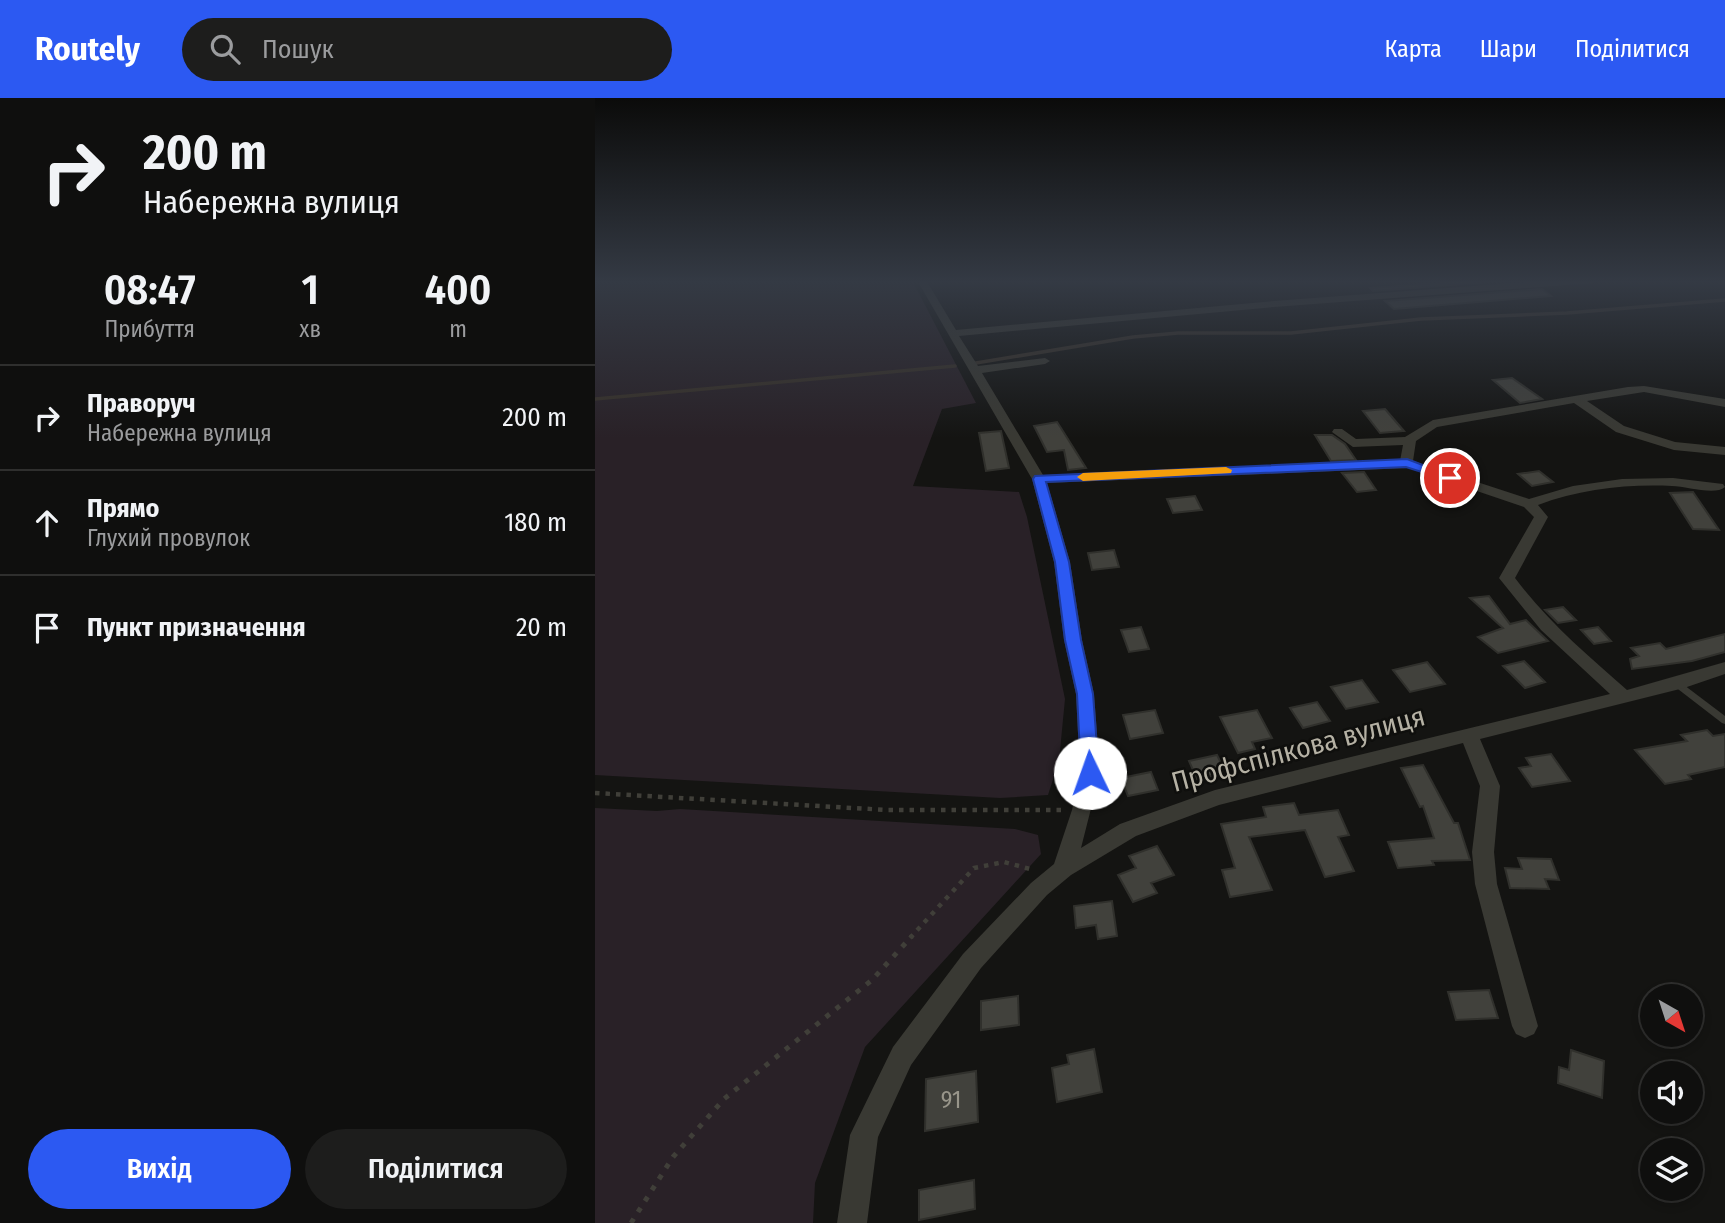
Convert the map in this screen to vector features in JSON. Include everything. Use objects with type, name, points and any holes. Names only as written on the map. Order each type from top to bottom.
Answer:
[{"type":"street","points":[[960,332],[955,333],[1039,479],[1062,562],[1073,640],[1085,694],[1090,773],[1082,810],[1057,874]]},
{"type":"street","points":[[976,370],[1045,361]]},
{"type":"street","points":[[1338,432],[1353,443],[1410,441],[1433,425],[1611,391],[1644,390],[1725,402]]},
{"type":"street","points":[[1574,398],[1620,429],[1674,446],[1725,451]]},
{"type":"street","points":[[1407,463],[1410,441]]},
{"type":"street","points":[[1039,479],[1407,463],[1529,504],[1541,517],[1507,578],[1521,600],[1624,697]]},
{"type":"street","points":[[1529,504],[1552,494],[1583,486],[1672,483],[1723,490]]},
{"type":"street","name":"Профспілкова вулиця","points":[[852,1223],[864,1135],[902,1056],[972,961],[1057,874],[1128,830],[1215,798],[1677,684],[1725,668]]},
{"type":"street","points":[[1469,736],[1479,754],[1490,786],[1483,852],[1486,884],[1525,1026]]},
{"type":"lane","points":[[1677,684],[1725,721]]},
{"type":"path","points":[[595,793],[794,807],[968,813],[1082,810]]},
{"type":"path","points":[[631,1223],[673,1157],[724,1099],[872,980],[974,867],[994,861],[1016,861],[1057,874]]},
{"type":"shaded area","points":[[595,332],[939,332],[976,403],[942,409],[913,486],[1019,492],[1027,517],[1065,699],[1059,761],[1048,795],[1000,798],[595,775]]},
{"type":"shaded area","points":[[595,808],[657,811],[680,809],[1015,829],[1038,835],[1041,854],[865,1047],[815,1183],[813,1223],[595,1223]]},
{"type":"building","points":[[1512,378],[1542,399],[1520,403],[1493,380]]},
{"type":"building","points":[[1385,409],[1404,431],[1380,433],[1363,411]]},
{"type":"building","points":[[1057,422],[1086,468],[1068,470],[1064,450],[1047,452],[1034,426]]},
{"type":"building","points":[[1001,431],[1009,468],[986,471],[979,433]]},
{"type":"building","points":[[1315,435],[1332,435],[1345,444],[1356,460],[1331,461]]},
{"type":"building","points":[[1539,471],[1553,482],[1532,486],[1518,474]]},
{"type":"building","points":[[1364,472],[1376,490],[1357,492],[1342,473]]},
{"type":"building","points":[[1693,492],[1719,530],[1693,529],[1670,493]]},
{"type":"building","points":[[1195,496],[1202,510],[1173,513],[1167,499]]},
{"type":"building","points":[[1114,550],[1119,567],[1092,570],[1088,553]]},
{"type":"building","points":[[1489,596],[1510,624],[1526,620],[1548,641],[1498,653],[1478,637],[1503,628],[1470,598]]},
{"type":"building","points":[[1563,607],[1576,620],[1558,623],[1545,610]]},
{"type":"building","points":[[1141,627],[1149,649],[1129,652],[1121,630]]},
{"type":"building","points":[[1598,627],[1611,641],[1594,644],[1581,630]]},
{"type":"building","points":[[1725,634],[1725,652],[1692,661],[1632,669],[1630,659],[1639,656],[1631,648],[1660,643],[1666,649]]},
{"type":"building","points":[[1524,661],[1545,682],[1525,688],[1503,666]]},
{"type":"building","points":[[1427,662],[1445,684],[1410,692],[1393,670]]},
{"type":"building","points":[[1362,680],[1378,702],[1346,709],[1331,687]]},
{"type":"building","points":[[1317,702],[1330,721],[1303,728],[1290,708]]},
{"type":"building","points":[[1155,710],[1163,733],[1130,739],[1123,715]]},
{"type":"building","points":[[1257,710],[1272,738],[1252,742],[1255,749],[1238,753],[1220,717]]},
{"type":"building","points":[[1707,730],[1713,736],[1725,734],[1725,767],[1688,775],[1691,779],[1665,784],[1635,750],[1687,741],[1681,735]]},
{"type":"building","points":[[1551,754],[1570,781],[1532,787],[1519,768],[1531,766],[1526,758]]},
{"type":"building","points":[[1217,755],[1226,773],[1197,779],[1189,761]]},
{"type":"building","points":[[1423,765],[1454,823],[1458,823],[1470,860],[1432,861],[1434,865],[1398,868],[1388,842],[1434,838],[1423,806],[1420,807],[1401,768]]},
{"type":"building","points":[[1151,772],[1158,790],[1128,796],[1121,778]]},
{"type":"building","points":[[1294,803],[1299,815],[1338,810],[1349,835],[1338,837],[1354,871],[1325,877],[1305,830],[1249,837],[1272,890],[1230,897],[1222,870],[1235,868],[1221,824],[1266,817],[1263,807]]},
{"type":"building","points":[[1157,846],[1174,875],[1151,883],[1157,893],[1133,902],[1118,875],[1136,868],[1129,856]]},
{"type":"building","points":[[1518,858],[1551,859],[1559,880],[1545,879],[1549,889],[1510,888],[1505,868],[1522,869]]},
{"type":"building","points":[[1112,901],[1117,936],[1098,939],[1096,925],[1076,928],[1074,906]]},
{"type":"building","points":[[1489,990],[1498,1018],[1456,1020],[1448,992]]},
{"type":"building","points":[[1018,996],[1019,1025],[981,1030],[981,1001]]},
{"type":"building","points":[[1094,1049],[1102,1092],[1057,1102],[1052,1068],[1069,1064],[1067,1055]]},
{"type":"building","points":[[1571,1050],[1604,1061],[1602,1098],[1558,1083],[1559,1067],[1569,1070]]},
{"type":"building","points":[[976,1071],[978,1122],[925,1131],[926,1079]]},
{"type":"building","points":[[974,1180],[975,1209],[919,1220],[919,1190]]},
{"type":"waterway","points":[[976,363],[1133,337],[1178,333],[1296,332]]},
{"type":"waterway","points":[[595,399],[955,366]]},
{"type":"slow traffic","points":[[1083,477],[1226,470]]},
{"type":"route","points":[[1090,773],[1085,694],[1073,640],[1062,562],[1039,479],[1407,463],[1450,478]]}]
